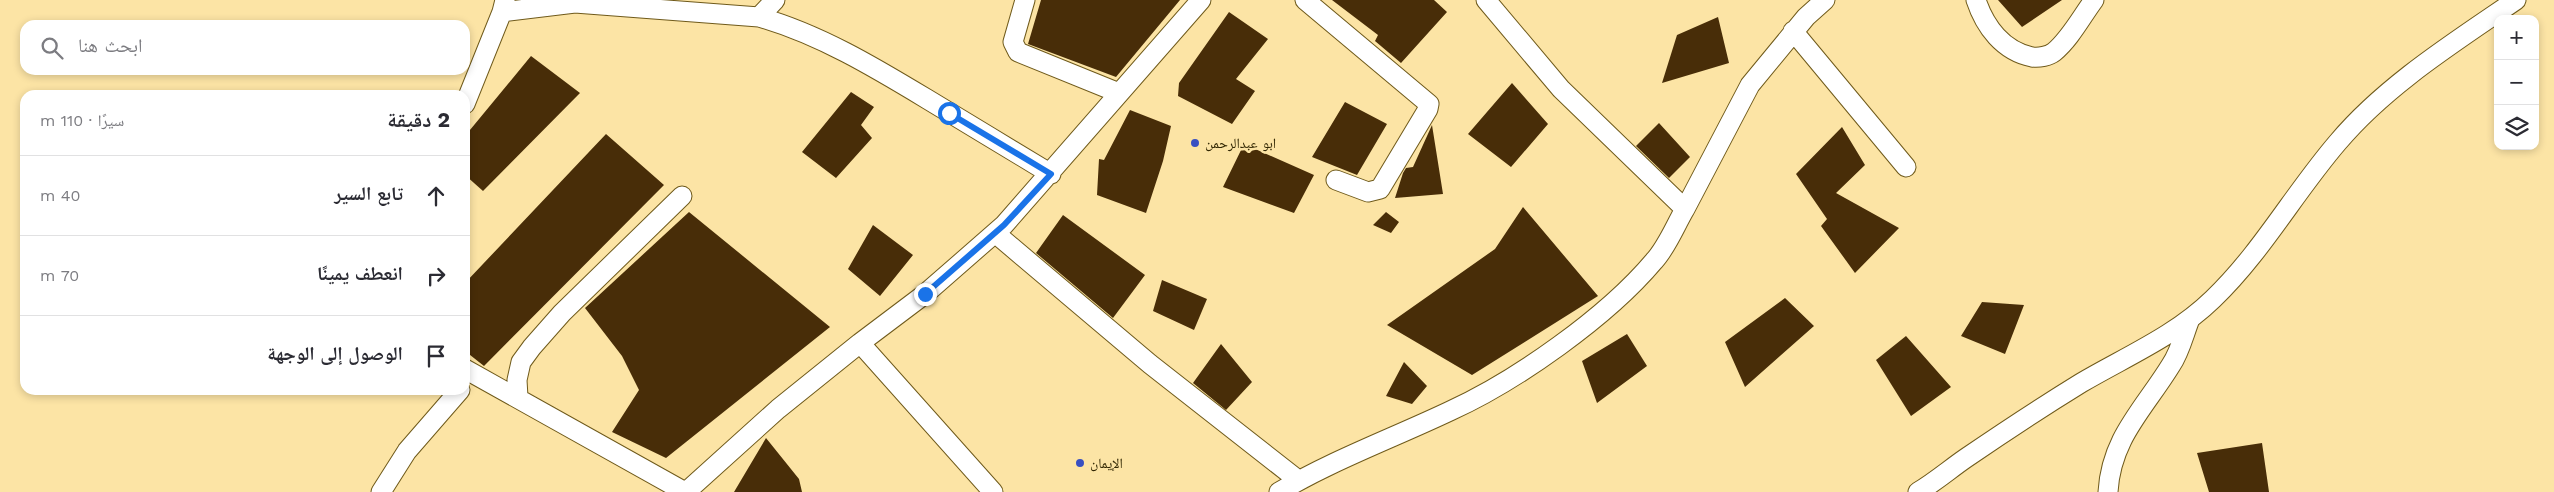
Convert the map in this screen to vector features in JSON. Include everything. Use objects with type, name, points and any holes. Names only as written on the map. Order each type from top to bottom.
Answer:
[{"type":"street","points":[[759,16],[775,0]]},
{"type":"street","points":[[1025,0],[1013,42],[1018,52],[1120,93]]},
{"type":"street","points":[[470,377],[518,397],[686,492],[778,409],[860,342],[925,294],[995,233],[1051,174],[1201,0]]},
{"type":"street","points":[[1305,0],[1429,104],[1428,109],[1380,189],[1368,192],[1336,180]]},
{"type":"street","points":[[1486,0],[1561,89],[1685,209]]},
{"type":"street","points":[[1279,492],[1298,480],[1450,411],[1502,383],[1551,350],[1607,307],[1655,260],[1685,209],[1750,85],[1793,31],[1824,0]]},
{"type":"street","points":[[1976,0],[1991,30],[2005,46],[2024,55],[2038,58],[2053,53],[2094,0]]},
{"type":"street","points":[[1918,492],[2000,434],[2083,382],[2129,358],[2190,318],[2213,299],[2254,255],[2294,198],[2339,141],[2392,90],[2516,0]]},
{"type":"street","points":[[470,91],[503,6],[575,3],[759,16],[799,30],[859,60],[1051,174]]},
{"type":"street","points":[[1793,31],[1906,167]]},
{"type":"street","points":[[518,397],[521,362],[532,347],[562,313],[682,196]]},
{"type":"street","points":[[995,233],[1150,364],[1298,480]]},
{"type":"street","points":[[2108,492],[2111,465],[2119,443],[2172,364],[2190,318]]},
{"type":"street","points":[[860,342],[993,492]]},
{"type":"street","points":[[381,492],[407,451],[456,395]]},
{"type":"building","points":[[1041,0],[1180,0],[1116,77],[1028,44]]},
{"type":"building","points":[[1332,0],[1434,0],[1447,12],[1401,63],[1375,41],[1378,35]]},
{"type":"building","points":[[1998,0],[2062,0],[2022,27]]},
{"type":"building","points":[[1229,12],[1268,39],[1236,79],[1255,91],[1232,124],[1178,96],[1179,83]]},
{"type":"building","points":[[1718,17],[1729,63],[1662,83],[1677,35]]},
{"type":"building","points":[[531,56],[580,93],[483,191],[470,179],[470,130]]},
{"type":"building","points":[[1512,83],[1548,124],[1511,167],[1468,134]]},
{"type":"building","points":[[851,92],[874,107],[861,125],[872,138],[836,178],[802,152]]},
{"type":"building","points":[[1345,102],[1387,124],[1357,175],[1312,157]]},
{"type":"building","points":[[1130,110],[1171,126],[1163,161],[1146,213],[1097,195],[1099,159],[1104,160]]},
{"type":"building","points":[[1659,123],[1690,157],[1669,178],[1636,146]]},
{"type":"building","points":[[1432,125],[1443,194],[1395,198],[1403,173],[1406,168],[1413,167]]},
{"type":"building","points":[[1842,127],[1865,165],[1836,193],[1899,228],[1855,273],[1821,226],[1827,219],[1796,174]]},
{"type":"building","points":[[606,134],[664,185],[484,366],[470,355],[470,278]]},
{"type":"building","points":[[1244,144],[1314,175],[1294,213],[1223,187]]},
{"type":"building","points":[[1523,207],[1598,296],[1472,375],[1387,325],[1495,249]]},
{"type":"building","points":[[689,212],[830,327],[666,458],[612,432],[639,390],[622,356],[585,308]]},
{"type":"building","points":[[1386,212],[1399,222],[1391,233],[1373,225]]},
{"type":"building","points":[[1063,215],[1145,275],[1113,318],[1036,253]]},
{"type":"building","points":[[873,225],[913,255],[880,296],[848,269]]},
{"type":"building","points":[[1162,280],[1207,299],[1194,330],[1153,311]]},
{"type":"building","points":[[1785,298],[1814,326],[1745,387],[1725,342]]},
{"type":"building","points":[[1982,302],[2024,305],[2005,354],[1961,336]]},
{"type":"building","points":[[1627,334],[1647,366],[1597,403],[1582,361]]},
{"type":"building","points":[[1906,336],[1951,387],[1911,416],[1876,360]]},
{"type":"building","points":[[1221,344],[1252,382],[1226,410],[1193,383]]},
{"type":"building","points":[[1404,362],[1427,386],[1412,404],[1386,396]]},
{"type":"building","points":[[766,438],[799,479],[802,492],[734,492]]},
{"type":"building","points":[[2262,443],[2269,492],[2209,492],[2197,453]]},
{"type":"place","name":"ابو عبدالرحمن","points":[[1195,143]]},
{"type":"place","name":"الإيمان","points":[[1080,463]]},
{"type":"route","points":[[925,294],[972,255],[1004,225],[1051,174],[949,113]]}]
